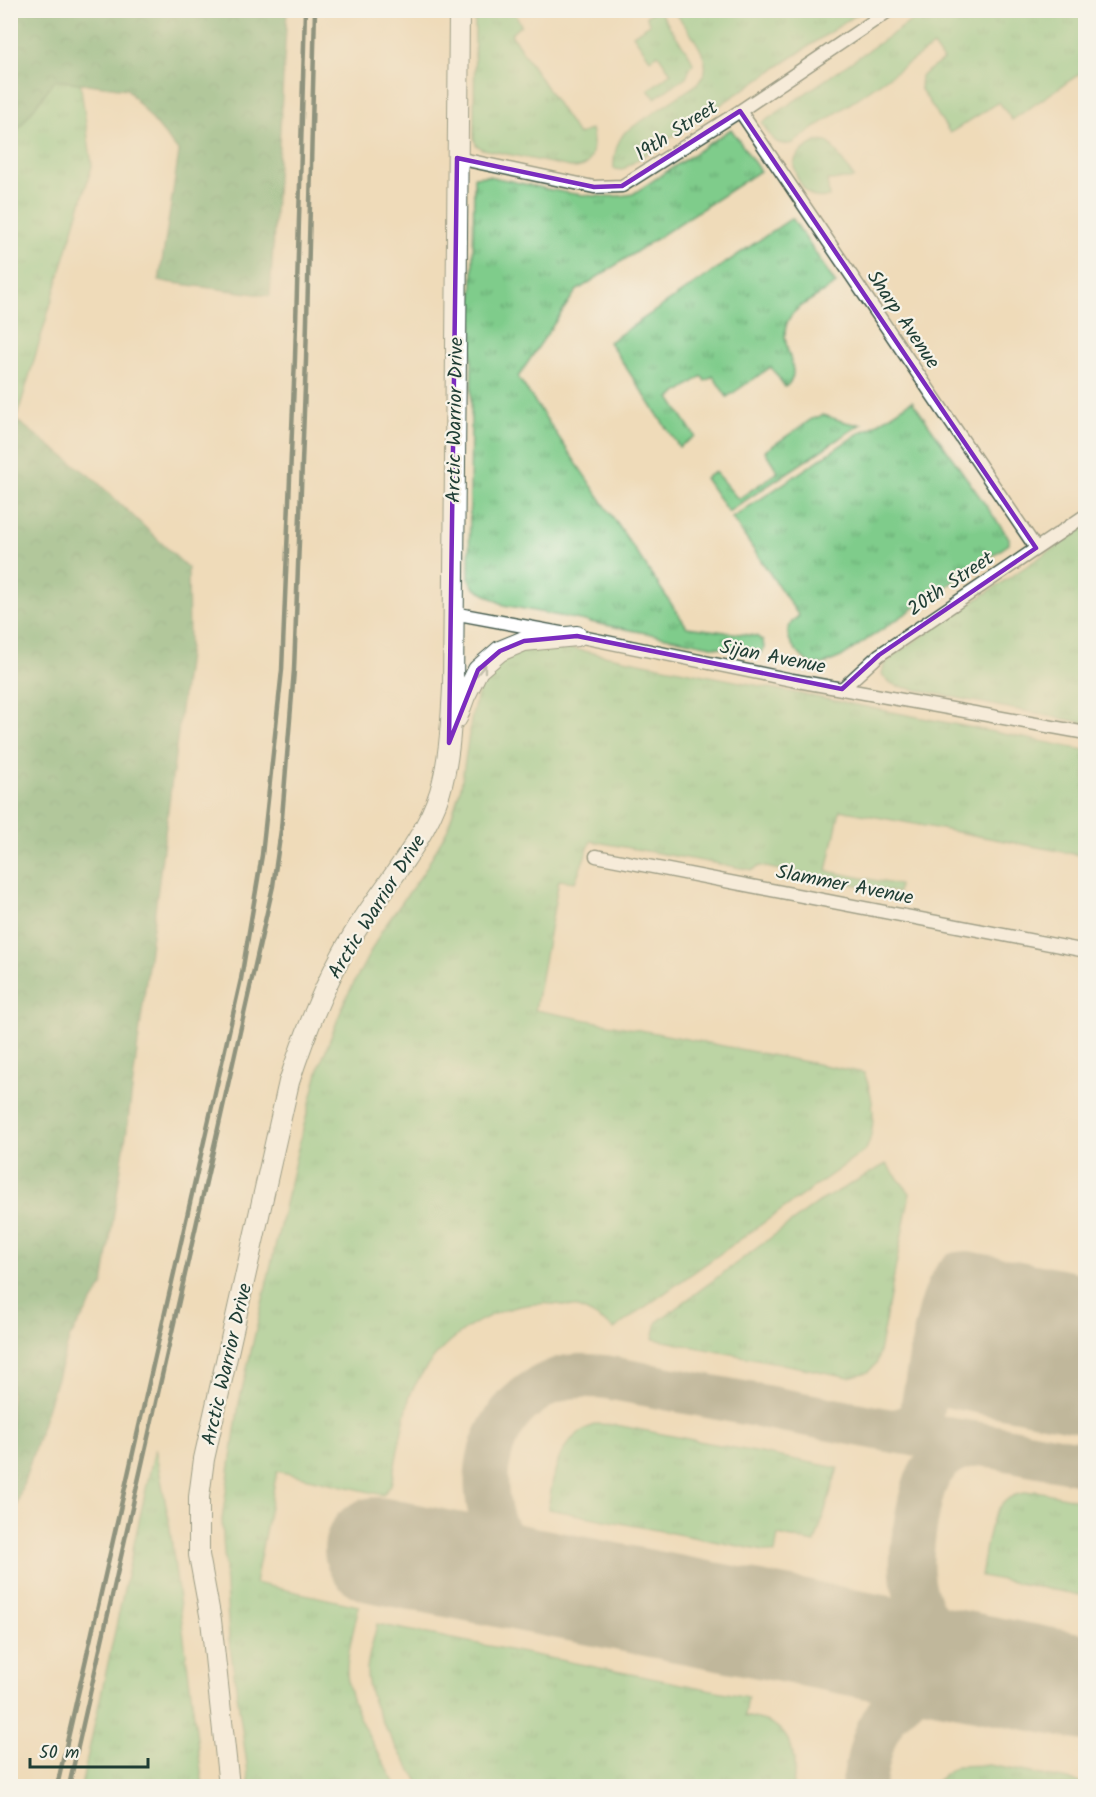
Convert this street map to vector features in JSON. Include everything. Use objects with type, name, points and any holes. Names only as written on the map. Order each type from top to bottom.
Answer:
[{"type":"main road","name":"Arctic Warrior Drive","points":[[229,1786],[210,1620],[199,1556],[199,1497],[204,1459],[290,1082],[304,1038],[333,970],[354,932],[424,828],[440,793],[449,743],[453,688],[459,10]]},
{"type":"main road","points":[[449,743],[465,696],[478,670],[500,651],[524,641],[577,636]]},
{"type":"street","name":"19th Street","points":[[457,159],[594,187],[622,186],[740,111],[890,10]]},
{"type":"street","name":"Sharp Avenue","points":[[740,111],[1036,548]]},
{"type":"street","name":"20th Street","points":[[842,689],[879,655],[1086,515]]},
{"type":"street","name":"Sijan Avenue","points":[[453,614],[1086,734]]},
{"type":"street","name":"Slammer Avenue","points":[[596,856],[1086,951]]},
{"type":"highlighted area","points":[[740,111],[1036,548],[879,655],[842,689],[577,636],[524,641],[500,651],[478,670],[449,743],[457,158],[594,187],[622,186]]},
{"type":"green space","points":[[11,10],[287,11],[270,296],[159,281],[179,152],[127,89],[55,80],[11,139]]},
{"type":"green space","points":[[656,10],[659,11],[693,63],[686,77],[655,98],[648,90],[671,73],[658,54],[650,59],[633,35],[650,24],[646,16]]},
{"type":"green space","points":[[11,11],[70,11],[92,166],[11,437]]},
{"type":"green space","points":[[475,11],[514,11],[521,25],[511,34],[578,135],[591,129],[592,151],[587,164],[575,168],[482,149],[476,145],[474,138]]},
{"type":"green space","points":[[674,11],[862,11],[622,170],[614,169],[616,149],[625,132],[697,84],[704,73],[705,64],[700,48]]},
{"type":"green space","points":[[926,11],[1085,11],[1085,70],[1012,120],[999,102],[950,133],[920,88],[921,76],[943,60],[933,46],[793,143],[782,144],[774,140],[762,123]]},
{"type":"green space","points":[[731,129],[760,171],[576,291],[518,377],[687,627],[756,636],[763,641],[764,648],[761,653],[752,654],[504,605],[474,588],[469,579],[474,177],[488,176],[580,195],[633,194]]},
{"type":"green space","points":[[817,141],[831,145],[854,177],[827,180],[829,197],[810,195],[799,181],[795,170],[795,160],[801,151]]},
{"type":"green space","points":[[792,218],[836,284],[796,310],[787,324],[785,334],[792,363],[791,380],[785,387],[771,367],[727,397],[713,376],[705,381],[702,376],[670,398],[695,436],[679,447],[609,342]]},
{"type":"green space","points":[[912,401],[1009,538],[1009,544],[841,657],[824,664],[810,664],[793,647],[788,634],[792,622],[799,616],[732,518],[861,432]]},
{"type":"green space","points":[[823,415],[861,424],[728,512],[705,478],[715,472],[738,499],[778,472],[765,451],[812,419]]},
{"type":"green space","points":[[11,416],[94,479],[188,568],[189,647],[127,1129],[103,1285],[70,1337],[11,1523]]},
{"type":"green space","points":[[1085,527],[1085,723],[897,686],[888,682],[882,674],[884,665],[894,655]]},
{"type":"green space","points":[[553,645],[1085,750],[1085,856],[840,810],[827,871],[899,885],[898,893],[760,866],[752,870],[591,841],[575,882],[559,880],[535,1010],[864,1073],[873,1111],[872,1131],[866,1150],[614,1329],[582,1309],[546,1304],[523,1306],[500,1312],[479,1321],[459,1334],[426,1367],[412,1390],[391,1485],[383,1495],[277,1471],[255,1583],[359,1606],[348,1658],[349,1688],[366,1732],[397,1786],[250,1786],[229,1638],[222,1520],[239,1403],[298,1148],[320,1065],[346,998],[382,930],[423,873],[448,828],[461,786],[472,715],[479,690],[490,671],[510,654]]},
{"type":"green space","points":[[886,1164],[910,1193],[877,1363],[868,1372],[849,1377],[653,1339],[657,1322],[819,1202]]},
{"type":"green space","points":[[597,1424],[616,1425],[838,1468],[815,1543],[778,1535],[775,1553],[548,1509],[556,1469],[566,1447],[573,1438]]},
{"type":"green space","points":[[155,1448],[169,1521],[203,1786],[81,1786]]},
{"type":"green space","points":[[1036,1491],[1085,1501],[1085,1596],[981,1576],[989,1531],[998,1510],[1013,1496]]},
{"type":"green space","points":[[377,1624],[748,1697],[745,1716],[777,1727],[788,1741],[794,1758],[793,1786],[421,1786],[386,1730],[372,1699],[367,1670]]},
{"type":"green space","points":[[989,1765],[1085,1783],[1085,1786],[930,1786],[956,1766]]},
{"type":"taxiway","points":[[893,1431],[910,1426],[921,1413],[934,1339],[944,1299],[958,1274],[968,1273],[1086,1296]]},
{"type":"taxiway","points":[[936,1336],[950,1316],[962,1312],[1086,1335]]},
{"type":"taxiway","points":[[929,1372],[942,1355],[951,1350],[1086,1374]]},
{"type":"taxiway","points":[[566,1587],[526,1564],[506,1545],[493,1521],[487,1494],[489,1457],[503,1424],[527,1397],[560,1379],[577,1376],[606,1377],[893,1431],[980,1444]]},
{"type":"taxiway","points":[[926,1389],[934,1385],[945,1385],[1086,1412]]},
{"type":"taxiway","points":[[1013,1674],[977,1661],[956,1649],[937,1632],[922,1610],[913,1584],[912,1557],[924,1487],[934,1468],[948,1454],[980,1444],[1086,1464]]},
{"type":"taxiway","points":[[863,1786],[874,1739],[887,1715],[899,1701],[928,1683],[944,1678],[999,1671]]},
{"type":"runway","points":[[377,1550],[1086,1688]]},
{"type":"railway","points":[[57,1786],[241,979],[262,855],[282,670],[295,358],[305,10]]},
{"type":"railway","points":[[69,1786],[273,886],[281,830],[294,670],[306,360],[315,10]]}]
